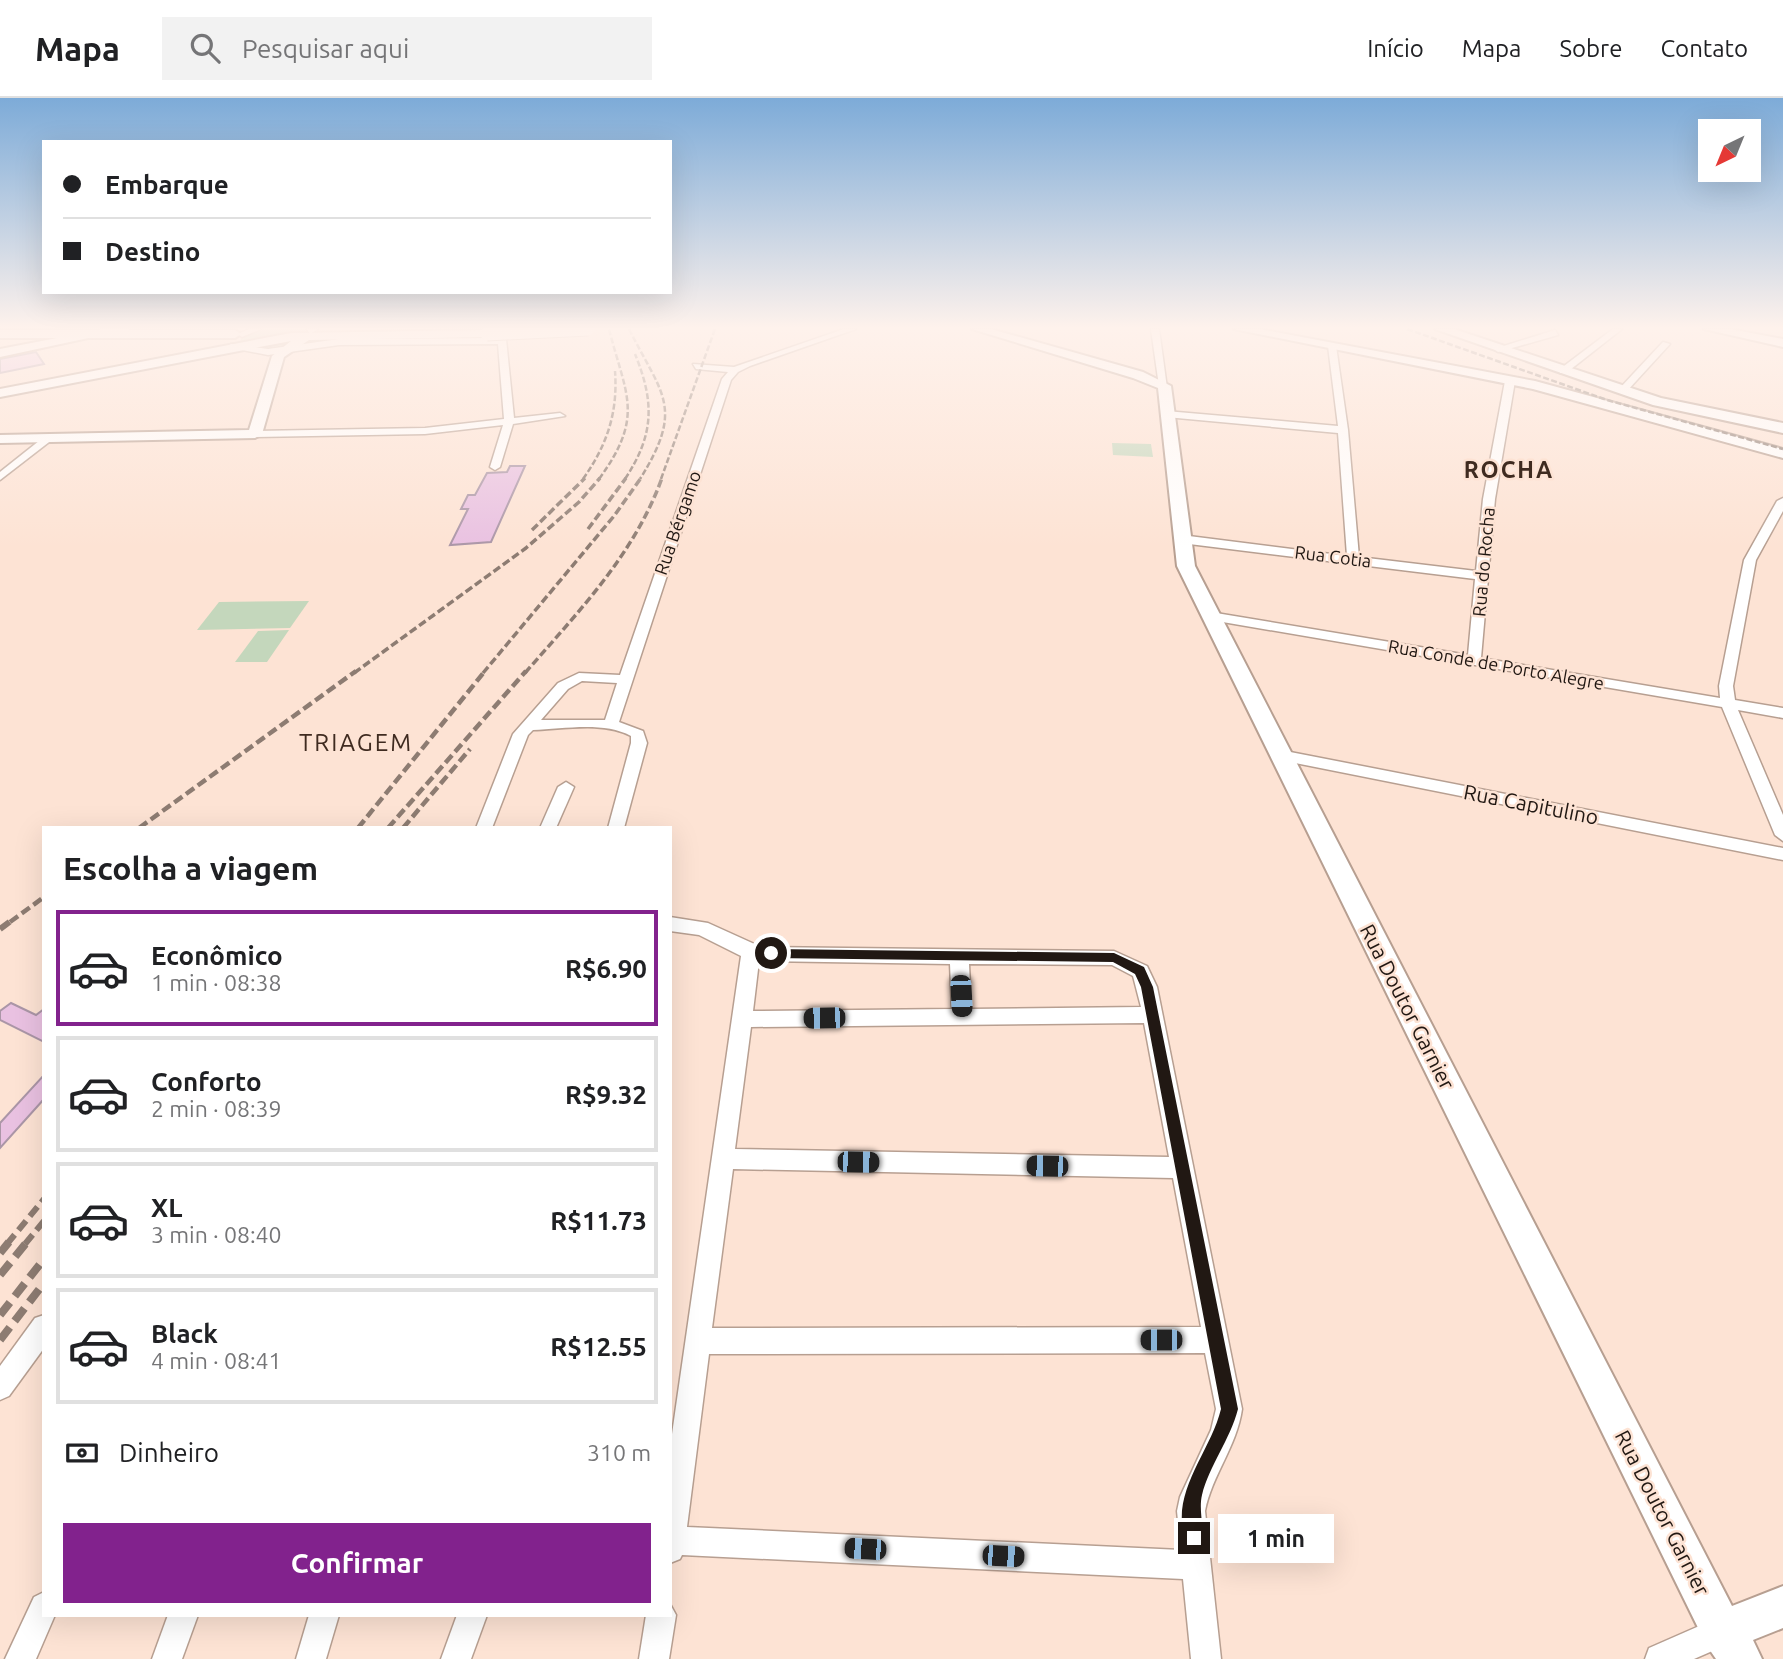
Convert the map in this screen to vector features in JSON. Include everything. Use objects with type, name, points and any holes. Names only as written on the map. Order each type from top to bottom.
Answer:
[{"type":"main road","points":[[0,439],[255,434],[265,402]]},
{"type":"main road","name":"Rua Doutor Garnier","points":[[1165,402],[1186,566],[1731,1645]]},
{"type":"main road","points":[[1588,402],[1783,454]]},
{"type":"main road","points":[[1661,402],[1783,428]]},
{"type":"main road","points":[[1731,1645],[1783,1607]]},
{"type":"street","points":[[495,467],[509,422],[507,402]]},
{"type":"street","name":"Rua Bérgamo","points":[[610,726],[719,402]]},
{"type":"street","points":[[1339,402],[1353,560]]},
{"type":"street","name":"Rua do Rocha","points":[[1474,661],[1484,576],[1489,499],[1506,402]]},
{"type":"street","points":[[1166,414],[1343,430]]},
{"type":"street","points":[[255,434],[425,431],[560,416]]},
{"type":"street","points":[[0,477],[48,439]]},
{"type":"street","points":[[1783,501],[1746,570],[1727,675],[1728,704],[1783,835]]},
{"type":"street","name":"Rua Cotia","points":[[1181,539],[1484,576]]},
{"type":"street","name":"Rua Conde de Porto Alegre","points":[[1210,616],[1783,713]]},
{"type":"street","points":[[485,826],[515,747],[527,725],[574,678],[625,679]]},
{"type":"street","points":[[527,725],[625,727],[638,734],[639,743],[617,826]]},
{"type":"street","name":"Rua Capitulino","points":[[1280,755],[1783,854]]},
{"type":"street","points":[[549,826],[566,787]]},
{"type":"street","points":[[672,924],[702,928],[751,952],[1124,960],[1140,971],[1144,977],[1153,1015],[1229,1419],[1193,1492],[1191,1511],[1206,1659]]},
{"type":"street","points":[[672,1538],[751,952]]},
{"type":"street","points":[[959,956],[962,1017]]},
{"type":"street","points":[[742,1019],[1153,1015]]},
{"type":"street","points":[[723,1159],[1182,1168]]},
{"type":"street","points":[[0,1387],[42,1329]]},
{"type":"street","points":[[699,1342],[1216,1340]]},
{"type":"street","points":[[672,1545],[1197,1565]]},
{"type":"street","points":[[20,1659],[42,1611]]},
{"type":"street","points":[[167,1659],[182,1617]]},
{"type":"street","points":[[311,1659],[323,1617]]},
{"type":"street","points":[[456,1659],[471,1617]]},
{"type":"street","points":[[654,1659],[661,1617]]},
{"type":"street","points":[[1660,1659],[1731,1645]]},
{"type":"green space","points":[[1112,443],[1151,444],[1153,457],[1113,455]]},
{"type":"green space","points":[[309,601],[290,628],[197,630],[219,602]]},
{"type":"green space","points":[[289,630],[267,662],[235,662],[258,631]]},
{"type":"building","points":[[510,466],[525,466],[491,542],[450,545],[468,509],[461,509],[468,495],[475,495],[487,473],[507,472]]},
{"type":"building","points":[[11,1003],[36,1015],[42,1010],[42,1041],[0,1020],[0,1011]]},
{"type":"building","points":[[42,1077],[42,1101],[0,1148],[0,1123]]},
{"type":"railway","points":[[583,479],[599,454],[615,402]]},
{"type":"railway","points":[[599,479],[622,438],[627,422],[627,402]]},
{"type":"railway","points":[[625,479],[642,448],[648,418],[648,402]]},
{"type":"railway","points":[[640,479],[662,434],[664,402]]},
{"type":"railway","points":[[661,479],[689,402]]},
{"type":"railway","points":[[1614,402],[1783,449]]},
{"type":"railway","points":[[532,530],[585,478]]},
{"type":"railway","points":[[354,673],[526,548],[579,502],[600,478]]},
{"type":"railway","points":[[588,529],[626,478]]},
{"type":"railway","points":[[483,673],[614,516],[641,478]]},
{"type":"railway","points":[[525,673],[603,582],[636,532],[662,478]]},
{"type":"railway","points":[[142,826],[356,671]]},
{"type":"railway","points":[[360,826],[485,671]]},
{"type":"railway","points":[[390,826],[526,671]]},
{"type":"railway","points":[[405,826],[470,749]]},
{"type":"railway","points":[[10,922],[42,898]]},
{"type":"railway","points":[[0,929],[12,920]]},
{"type":"railway","points":[[7,1244],[42,1201]]},
{"type":"railway","points":[[25,1244],[42,1223]]},
{"type":"railway","points":[[0,1253],[9,1242]]},
{"type":"railway","points":[[0,1275],[27,1242]]},
{"type":"railway","points":[[0,1315],[42,1262]]},
{"type":"railway","points":[[0,1340],[42,1286]]},
{"type":"district","name":"ROCHA","points":[[1509,470]]},
{"type":"district","name":"TRIAGEM","points":[[356,743]]},
{"type":"route","points":[[771,953],[1114,958],[1124,960],[1140,971],[1147,987],[1229,1409],[1229,1419],[1224,1431],[1193,1492],[1191,1511],[1194,1538]]}]
